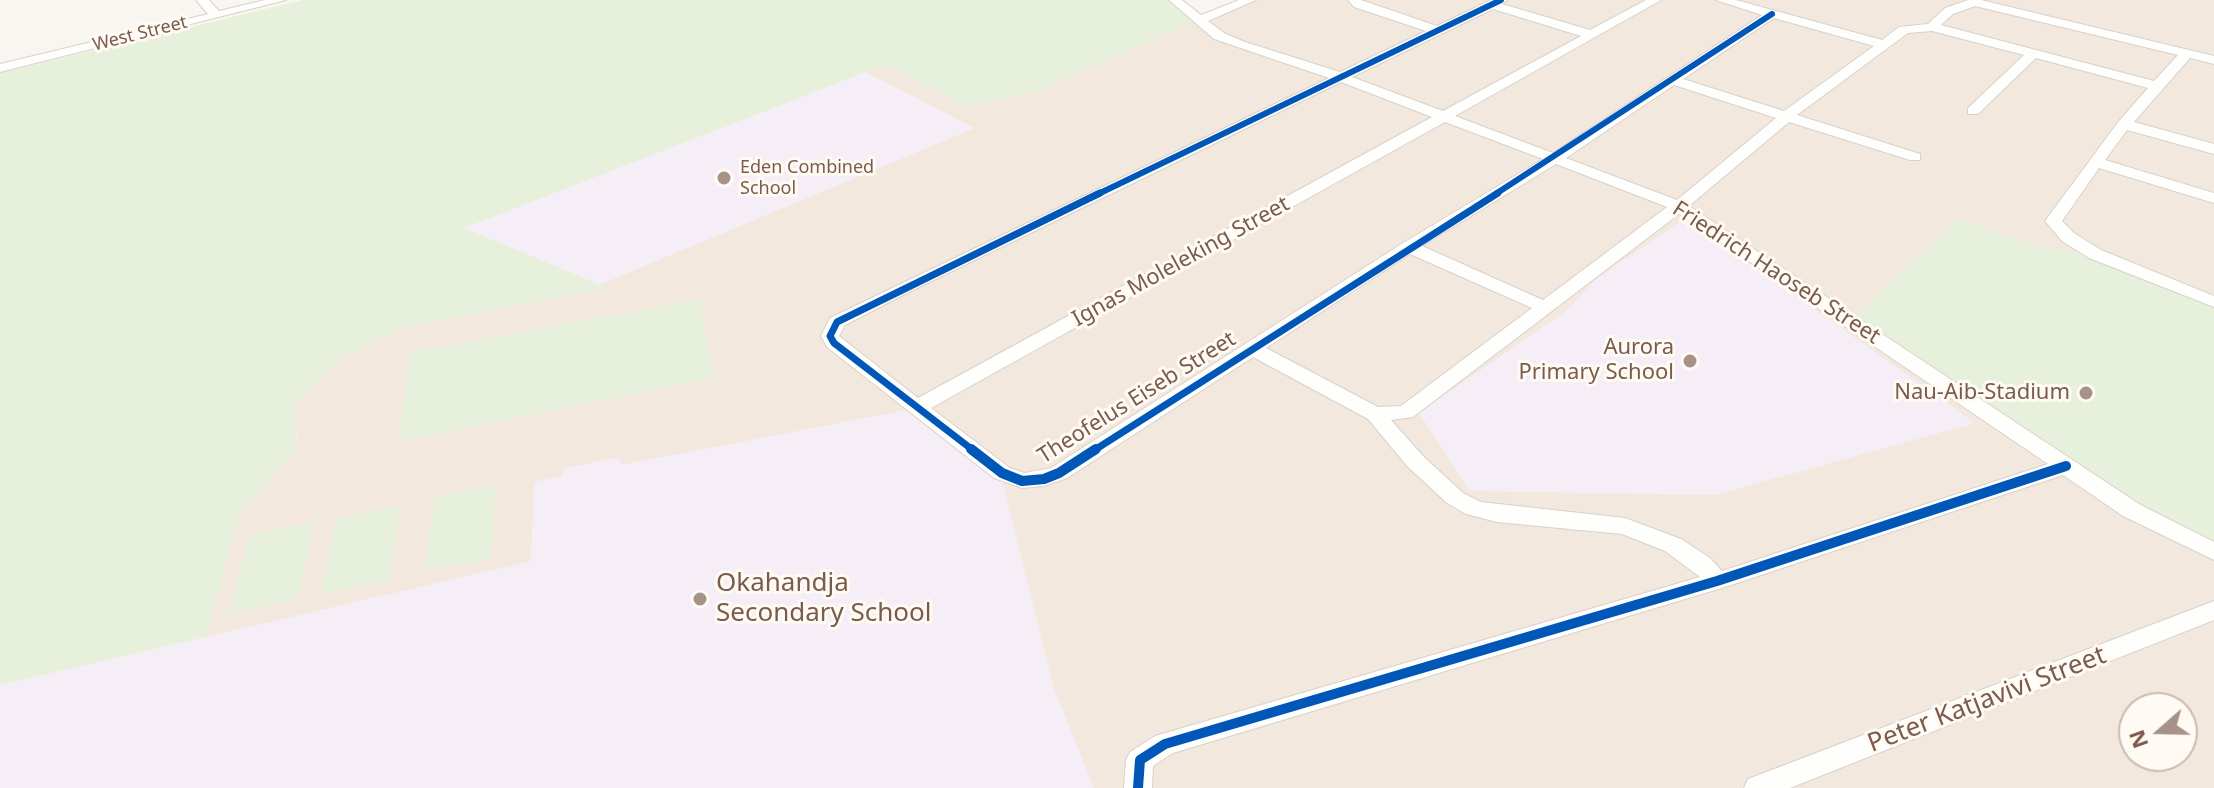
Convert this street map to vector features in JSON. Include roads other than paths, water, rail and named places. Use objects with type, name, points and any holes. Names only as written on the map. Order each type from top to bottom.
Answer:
[{"type":"street","points":[[202,0],[216,15]]},
{"type":"street","name":"West Street","points":[[0,68],[280,0]]},
{"type":"street","name":"Friedrich Haoseb Street","points":[[1175,0],[1219,36],[1240,45],[1340,77],[1679,206],[2131,510],[2214,552]]},
{"type":"street","points":[[1198,20],[1250,0]]},
{"type":"street","points":[[1354,0],[1436,30]]},
{"type":"street","name":"Ignas Moleleking Street","points":[[918,406],[1655,0]]},
{"type":"street","points":[[1722,0],[1885,45]]},
{"type":"street","points":[[1340,77],[1497,2],[1592,35]]},
{"type":"street","points":[[1932,27],[1949,11],[1974,2],[2214,60]]},
{"type":"street","name":"Theofelus Eiseb Street","points":[[1340,77],[837,322],[831,329],[834,343],[1002,473],[1022,481],[1044,479],[1409,247],[1554,159],[1772,14]]},
{"type":"street","points":[[1375,414],[1406,412],[1679,206],[1788,115],[1904,30],[1932,27],[2156,86]]},
{"type":"street","points":[[2187,53],[2124,124],[2053,221],[2068,237],[2095,254],[2214,302]]},
{"type":"street","points":[[1973,111],[2033,54]]},
{"type":"street","points":[[1674,81],[1915,157]]},
{"type":"street","points":[[2124,124],[2214,149]]},
{"type":"street","points":[[2098,163],[2214,198]]},
{"type":"street","points":[[1409,247],[1545,307]]},
{"type":"street","points":[[1251,348],[1375,414],[1415,461],[1455,498],[1474,508],[1497,514],[1625,526],[1673,545],[1702,564],[1717,581]]},
{"type":"street","points":[[1138,788],[1140,760],[1165,744],[1717,581],[2066,466]]},
{"type":"street","name":"Peter Katjavivi Street","points":[[1758,788],[2214,610]]},
{"type":"place","name":"Eden Combined School","points":[[724,178]]},
{"type":"place","name":"Aurora Primary School","points":[[1690,361]]},
{"type":"place","name":"Nau-Aib-Stadium","points":[[2086,393]]},
{"type":"place","name":"Okahandja Secondary School","points":[[700,599]]}]
